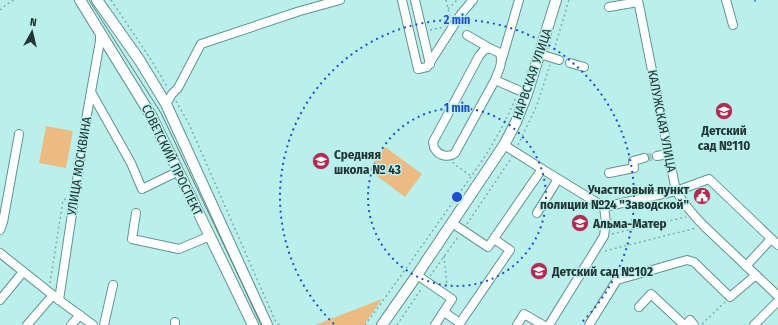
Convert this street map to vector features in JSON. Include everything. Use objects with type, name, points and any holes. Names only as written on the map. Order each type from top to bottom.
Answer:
[{"type":"main road","name":"СОВЕТСКИЙ ПРОСПЕКТ","points":[[80,0],[148,110],[252,325]]},
{"type":"main road","name":"СОВЕТСКИЙ ПРОСПЕКТ","points":[[98,0],[140,61],[166,104],[267,325]]},
{"type":"main road","name":"НАРВСКАЯ УЛИЦА","points":[[382,325],[504,145],[516,122],[523,92],[540,54],[556,0]]},
{"type":"street","points":[[166,104],[178,88],[200,44],[300,11],[340,0]]},
{"type":"street","points":[[402,0],[418,70],[428,67],[453,25],[473,0]]},
{"type":"street","points":[[415,0],[430,64]]},
{"type":"street","points":[[492,49],[485,49],[479,56],[433,142],[435,149],[440,154],[452,156],[455,153],[495,80],[500,69],[519,0]]},
{"type":"street","points":[[726,0],[733,25]]},
{"type":"street","points":[[609,7],[638,1]]},
{"type":"street","name":"КАЛУЖСКАЯ УЛИЦА","points":[[638,1],[676,191],[683,202],[704,226],[778,296]]},
{"type":"street","name":"УЛИЦА МОСКВИНА","points":[[56,297],[100,41],[100,32]]},
{"type":"street","points":[[467,35],[500,53],[502,60]]},
{"type":"street","points":[[540,54],[559,60]]},
{"type":"street","points":[[570,63],[584,67]]},
{"type":"street","points":[[495,80],[523,92]]},
{"type":"street","points":[[91,92],[131,163],[142,189],[178,171]]},
{"type":"street","points":[[0,230],[3,222],[19,134]]},
{"type":"street","points":[[504,145],[604,207],[676,191],[709,179],[778,245]]},
{"type":"street","points":[[657,156],[668,154]]},
{"type":"street","points":[[609,173],[634,168],[633,161],[644,158]]},
{"type":"street","points":[[452,223],[488,247],[542,169]]},
{"type":"street","points":[[537,213],[558,179]]},
{"type":"street","points":[[549,325],[604,236],[606,222],[604,207]]},
{"type":"street","points":[[136,213],[132,239],[179,249],[210,236]]},
{"type":"street","points":[[444,312],[460,322],[510,250],[494,239]]},
{"type":"street","points":[[746,266],[772,239]]},
{"type":"street","points":[[0,253],[93,325]]},
{"type":"street","points":[[589,325],[616,280],[687,260],[694,262],[730,297],[756,275]]},
{"type":"street","points":[[0,300],[23,272]]},
{"type":"street","points":[[417,275],[452,299],[435,325]]},
{"type":"street","points":[[104,325],[113,285]]},
{"type":"street","points":[[639,307],[651,294],[685,325],[690,320],[694,325]]},
{"type":"street","points":[[27,325],[56,297]]},
{"type":"street","points":[[754,325],[778,301]]},
{"type":"street","points":[[517,325],[524,314],[543,325]]},
{"type":"street","points":[[71,325],[80,315]]},
{"type":"path","points":[[0,10],[14,0]]},
{"type":"path","points":[[422,32],[453,25],[446,0]]},
{"type":"path","points":[[448,9],[457,0]]},
{"type":"path","points":[[365,325],[414,258],[489,150],[510,111],[523,92]]},
{"type":"path","points":[[452,156],[454,164],[471,176]]},
{"type":"path","points":[[604,236],[694,215]]},
{"type":"path","points":[[594,254],[704,226]]},
{"type":"path","points":[[444,256],[449,297]]},
{"type":"path","points":[[701,325],[730,297]]},
{"type":"shaded area","points":[[46,126],[73,131],[66,168],[39,163]]},
{"type":"shaded area","points":[[385,147],[422,174],[405,197],[369,170]]},
{"type":"shaded area","points":[[382,299],[364,325],[315,325]]},
{"type":"tunnel","points":[[644,158],[657,156]]},
{"type":"tram line","points":[[89,0],[161,113],[262,325]]},
{"type":"place","name":"Детский сад №110","points":[[724,111]]},
{"type":"place","name":"Средняя школа № 43","points":[[321,161]]},
{"type":"place","name":"Участковый пункт полиции №24 \"Заводской\"","points":[[702,196]]},
{"type":"place","name":"Альма-Матер","points":[[580,223]]},
{"type":"place","name":"Детский сад №102","points":[[539,271]]}]
